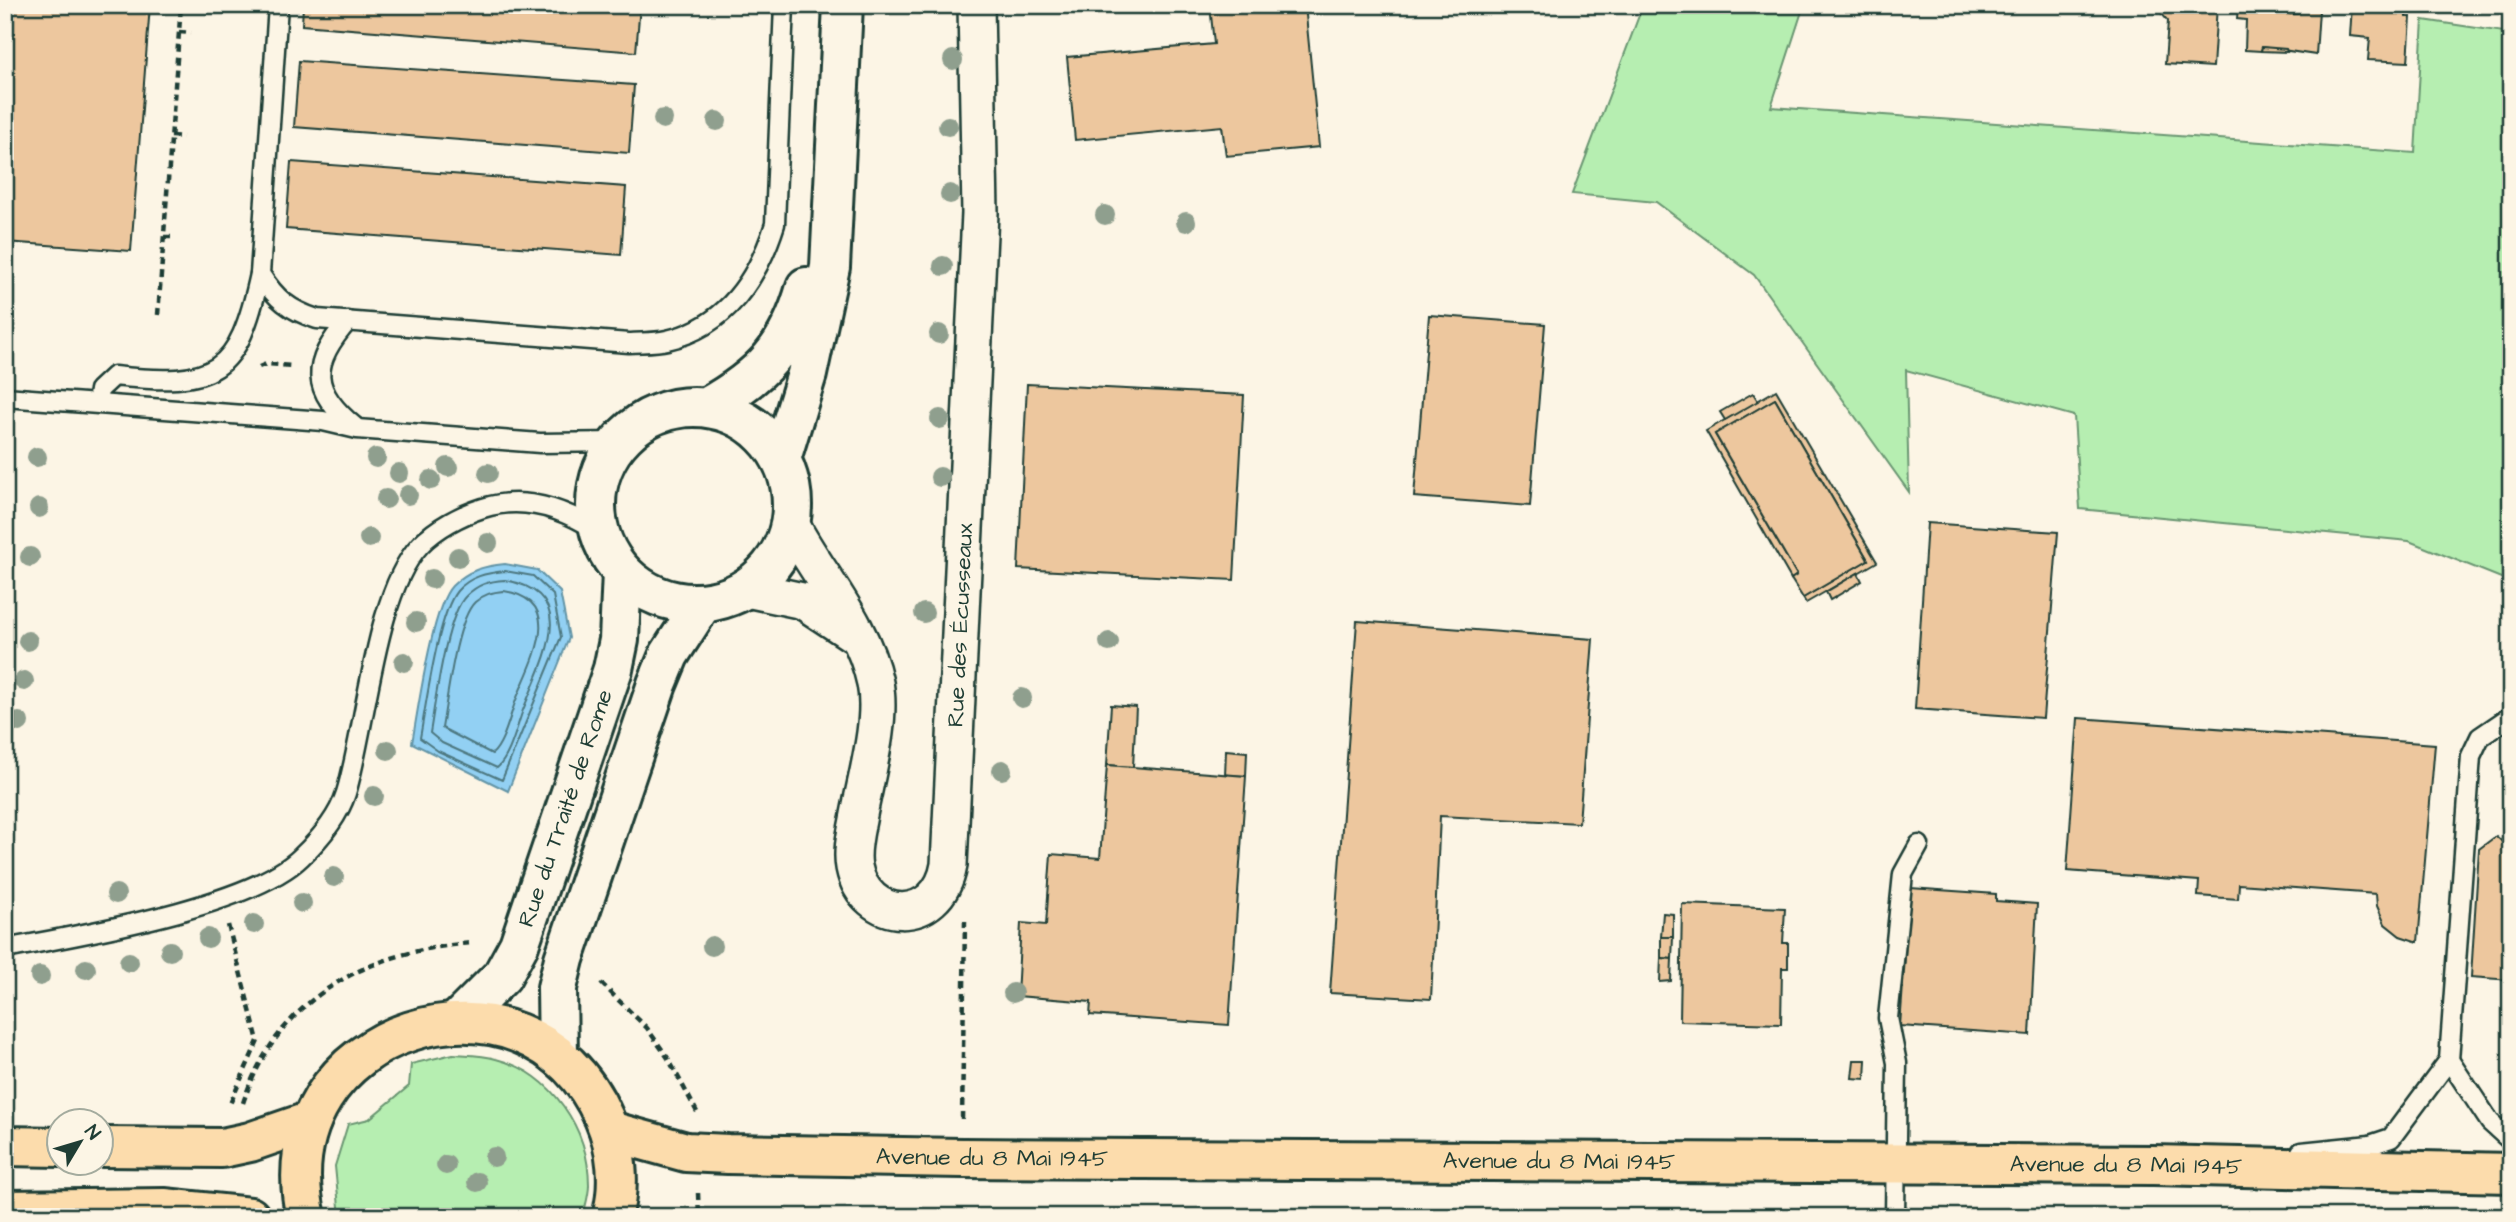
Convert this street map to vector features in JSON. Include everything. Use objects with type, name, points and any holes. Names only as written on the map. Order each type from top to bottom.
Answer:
[{"type":"main road","points":[[306,1217],[301,1196],[302,1159],[312,1121],[332,1085],[358,1058],[392,1037],[428,1024],[456,1022],[495,1026],[527,1037],[558,1056],[581,1080],[598,1103],[610,1131],[617,1166],[612,1217]]},
{"type":"main road","points":[[116,1147],[222,1147],[250,1142],[312,1121]]},
{"type":"main road","name":"Avenue du 8 Mai 1945","points":[[610,1131],[686,1152],[962,1158],[2153,1165],[2511,1173]]},
{"type":"main road","points":[[5,1146],[46,1147]]},
{"type":"main road","points":[[5,1210],[164,1208],[250,1217]]},
{"type":"street","points":[[781,459],[807,374],[830,267],[843,5]]},
{"type":"street","name":"Rue des Écusseaux","points":[[941,892],[949,865],[979,249],[976,5]]},
{"type":"street","points":[[707,407],[756,377],[791,330],[832,212]]},
{"type":"street","points":[[707,407],[737,416],[763,435],[781,459],[791,492],[791,524],[774,561],[766,572],[746,589],[724,599],[702,604],[673,602],[645,591],[622,572],[608,553],[598,531],[595,500],[601,469],[618,442],[643,420],[674,408],[707,407]]},
{"type":"street","points":[[791,524],[836,595],[857,637],[875,685],[877,711],[854,843],[854,867],[862,887],[876,903],[897,910],[915,911],[941,892]]},
{"type":"street","name":"Rue du Traité de Rome","points":[[456,1022],[502,976],[519,945],[613,669],[619,640],[622,572]]},
{"type":"street","points":[[746,589],[803,601],[857,637]]},
{"type":"street","name":"Rue du Traité de Rome","points":[[558,1056],[557,988],[564,959],[657,684],[679,638],[702,604]]},
{"type":"lane","points":[[97,403],[99,390],[114,376],[172,380],[193,378],[214,370],[244,336],[260,274],[278,5]]},
{"type":"lane","points":[[260,274],[274,296],[293,312],[317,319],[629,343],[667,341],[697,328],[719,315],[746,290],[764,259],[775,224],[784,5]]},
{"type":"lane","points":[[348,321],[329,345],[320,369],[323,392],[332,408],[357,429]]},
{"type":"lane","points":[[5,397],[323,421],[357,429],[540,443],[618,442]]},
{"type":"lane","points":[[5,949],[221,899],[264,883],[299,860],[326,832],[346,794],[392,596],[407,564],[420,545],[462,515],[498,503],[524,503],[572,515],[598,531]]},
{"type":"lane","points":[[2153,1165],[2370,1146],[2391,1138],[2404,1124],[2449,1060],[2471,756],[2480,737],[2511,716]]},
{"type":"lane","points":[[1895,1217],[1897,1063],[1888,1018],[1903,874],[1919,845]]},
{"type":"lane","points":[[2449,1060],[2490,1122],[2511,1141]]},
{"type":"path","points":[[158,315],[181,5]]},
{"type":"path","points":[[179,32],[191,33]]},
{"type":"path","points":[[172,136],[183,136]]},
{"type":"path","points":[[164,237],[176,237]]},
{"type":"path","points":[[941,892],[965,917],[962,1158]]},
{"type":"path","points":[[222,1147],[225,1114],[258,1041],[226,917]]},
{"type":"green space","points":[[1643,5],[1804,5],[1771,107],[2415,153],[2423,20],[2511,33],[2511,582],[2409,541],[2080,509],[2074,416],[1906,370],[1909,492],[1754,275],[1656,202],[1572,194]]},
{"type":"green space","points":[[453,1054],[491,1058],[516,1066],[550,1090],[564,1106],[582,1144],[587,1164],[589,1189],[583,1217],[340,1217],[335,1166],[348,1124],[369,1119],[409,1086],[411,1064]]},
{"type":"water","points":[[505,564],[537,570],[560,592],[569,638],[508,791],[412,743],[432,636],[445,597],[452,586],[470,573]]},
{"type":"building","points":[[5,5],[150,5],[131,251],[5,242]]},
{"type":"building","points":[[303,5],[640,5],[636,52],[302,25]]},
{"type":"building","points":[[1210,5],[1305,5],[1319,147],[1226,156],[1222,126],[1075,140],[1067,57],[1214,44]]},
{"type":"building","points":[[2128,5],[2217,5],[2213,67],[2165,64],[2168,21],[2156,7]]},
{"type":"building","points":[[2238,5],[2290,5],[2290,14],[2298,14],[2299,9],[2319,10],[2316,55],[2262,47],[2261,51],[2245,50],[2246,20],[2237,19]]},
{"type":"building","points":[[2352,5],[2406,5],[2406,17],[2411,17],[2408,62],[2368,60],[2370,38],[2350,36]]},
{"type":"building","points":[[2262,47],[2286,49],[2287,52],[2261,51]]},
{"type":"building","points":[[299,61],[634,85],[629,153],[294,127]]},
{"type":"building","points":[[291,162],[626,187],[621,255],[286,229]]},
{"type":"building","points":[[1429,315],[1545,324],[1530,506],[1414,497]]},
{"type":"building","points":[[1027,384],[1244,395],[1234,580],[1018,569]]},
{"type":"building","points":[[1776,390],[1877,562],[1806,603],[1803,598],[1868,560],[1775,399],[1715,434],[1797,575],[1791,579],[1706,431]]},
{"type":"building","points":[[1753,393],[1758,401],[1725,420],[1720,412]]},
{"type":"building","points":[[1775,399],[1868,560],[1803,598],[1791,579],[1797,575],[1715,434]]},
{"type":"building","points":[[1927,523],[2058,532],[2043,718],[1915,709]]},
{"type":"building","points":[[1858,573],[1862,581],[1830,600],[1826,592]]},
{"type":"building","points":[[1357,621],[1593,639],[1579,823],[1440,816],[1431,999],[1330,993]]},
{"type":"building","points":[[1111,705],[1136,707],[1133,767],[1107,765]]},
{"type":"building","points":[[2078,718],[2435,744],[2418,942],[2400,936],[2385,924],[2377,906],[2376,894],[2239,884],[2238,899],[2198,896],[2199,881],[2067,871]]},
{"type":"building","points":[[1226,750],[1247,752],[1246,776],[1225,775]]},
{"type":"building","points":[[1107,765],[1246,776],[1229,1025],[1090,1015],[1091,1002],[1017,996],[1021,923],[1046,925],[1051,854],[1100,858]]},
{"type":"building","points":[[2496,836],[2511,850],[2511,980],[2471,977],[2479,849]]},
{"type":"building","points":[[1910,888],[1996,894],[1996,901],[2037,904],[2030,1035],[1900,1026]]},
{"type":"building","points":[[1682,904],[1785,908],[1783,943],[1788,943],[1788,968],[1782,968],[1781,1024],[1680,1021]]},
{"type":"building","points":[[1663,913],[1673,914],[1673,937],[1661,937]]},
{"type":"building","points":[[1661,937],[1673,937],[1672,959],[1661,958]]},
{"type":"building","points":[[1661,958],[1672,959],[1671,981],[1660,982]]},
{"type":"building","points":[[1854,1060],[1866,1060],[1865,1079],[1852,1078]]}]
